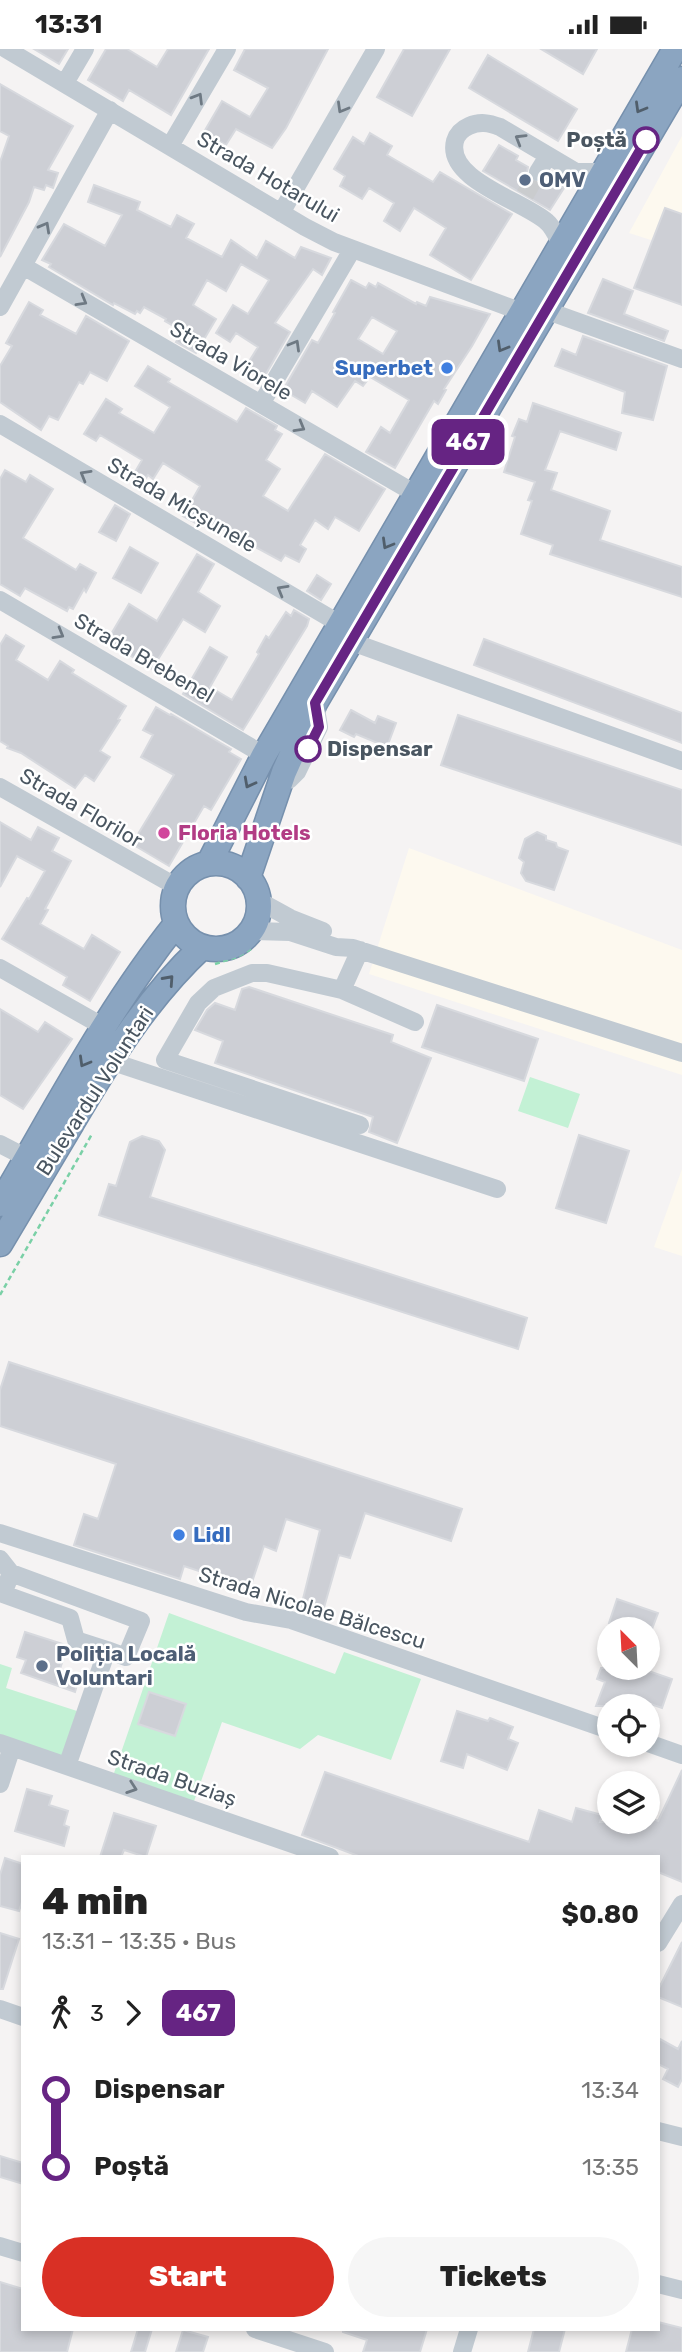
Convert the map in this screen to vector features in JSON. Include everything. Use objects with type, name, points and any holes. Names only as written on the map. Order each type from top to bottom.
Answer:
[{"type":"highway","points":[[209,863],[264,755],[346,633],[533,311],[561,244],[675,49]]},
{"type":"highway","points":[[248,878],[276,792],[346,633],[416,494],[682,79]]},
{"type":"highway","points":[[209,863],[230,865],[248,878],[259,901],[256,921],[242,941],[216,949],[202,947],[182,934],[176,924],[173,899],[185,876],[195,868],[209,863]]},
{"type":"highway","name":"Bulevardul Voluntari","points":[[0,1204],[104,1027],[147,961],[176,924]]},
{"type":"highway","name":"Bulevardul Voluntari","points":[[0,1244],[110,1061],[160,990],[202,947]]},
{"type":"street","name":"Strada Hotarului","points":[[6,49],[281,213],[352,250],[682,359]]},
{"type":"street","points":[[65,83],[85,49]]},
{"type":"street","points":[[170,146],[227,49]]},
{"type":"street","points":[[281,213],[376,49]]},
{"type":"street","points":[[0,307],[110,110]]},
{"type":"street","points":[[561,244],[547,222],[522,200],[464,171],[455,155],[457,136],[464,128],[475,123],[487,123],[500,127],[576,172],[604,172]]},
{"type":"street","points":[[538,172],[548,156]]},
{"type":"street","points":[[261,404],[352,250]]},
{"type":"street","name":"Strada Viorele","points":[[23,266],[416,494]]},
{"type":"street","name":"Strada Micșunele","points":[[0,425],[346,633],[682,761]]},
{"type":"street","name":"Strada Brebenel","points":[[0,600],[264,755]]},
{"type":"street","name":"Strada Florilor","points":[[0,787],[177,887]]},
{"type":"street","points":[[259,901],[289,918],[340,936],[356,949]]},
{"type":"street","points":[[251,931],[290,932],[336,947],[356,949],[682,1053]]},
{"type":"street","points":[[342,990],[356,949]]},
{"type":"street","points":[[0,968],[104,1027]]},
{"type":"street","points":[[360,1125],[165,1060],[198,1003],[214,988],[252,973],[267,972],[342,990],[415,1022]]},
{"type":"street","points":[[110,1061],[497,1189]]},
{"type":"street","points":[[0,1143],[27,1157]]},
{"type":"street","name":"Strada Nicolae Bălcescu","points":[[0,1533],[246,1612],[291,1621],[597,1726]]},
{"type":"street","points":[[5,1566],[141,1621],[126,1657],[107,1650],[76,1640],[71,1618],[3,1594],[5,1566]]},
{"type":"street","points":[[68,1766],[107,1650]]},
{"type":"street","points":[[0,1784],[6,1745]]},
{"type":"street","name":"Strada Buziaș","points":[[6,1745],[324,1855]]},
{"type":"street","points":[[660,1747],[682,1755]]},
{"type":"street","points":[[660,1940],[682,1904]]},
{"type":"street","points":[[0,2010],[21,2016]]},
{"type":"street","points":[[660,2132],[682,2137]]},
{"type":"street","points":[[0,2246],[21,2252]]},
{"type":"street","points":[[660,2284],[682,2290]]},
{"type":"street","points":[[261,2331],[325,2352]]},
{"type":"street","points":[[462,2352],[468,2331]]},
{"type":"shaded area","points":[[682,136],[682,250],[629,233]]},
{"type":"shaded area","points":[[409,848],[682,950],[682,1075],[369,974]]},
{"type":"shaded area","points":[[682,1169],[682,1256],[654,1247]]},
{"type":"green space","points":[[530,1077],[580,1094],[568,1128],[518,1111]]},
{"type":"green space","points":[[169,1613],[335,1674],[344,1652],[421,1679],[391,1760],[318,1735],[300,1749],[222,1722],[193,1804],[113,1776]]},
{"type":"green space","points":[[0,1664],[12,1668],[6,1688],[77,1711],[61,1758],[0,1736]]},
{"type":"building","points":[[34,49],[68,49],[59,64]]},
{"type":"building","points":[[106,49],[127,49],[157,67],[168,49],[209,49],[171,115],[129,90],[123,101],[88,80]]},
{"type":"building","points":[[245,49],[328,49],[286,128],[272,148],[236,129],[226,145],[204,132],[222,101],[250,117],[268,88],[234,70]]},
{"type":"building","points":[[404,49],[450,49],[412,116],[377,97]]},
{"type":"building","points":[[541,49],[597,49],[583,74]]},
{"type":"building","points":[[488,55],[577,109],[558,141],[469,88]]},
{"type":"building","points":[[0,84],[73,126],[48,170],[58,173],[53,188],[46,185],[44,190],[34,187],[0,257],[0,162],[9,136],[0,131]]},
{"type":"building","points":[[370,133],[392,146],[387,155],[433,182],[440,172],[512,214],[471,280],[430,255],[446,228],[414,208],[400,231],[384,221],[394,203],[369,188],[362,199],[340,186],[345,176],[334,169],[353,137],[364,144]]},
{"type":"building","name":"OMV","points":[[499,145],[518,156],[516,160],[528,167],[531,181],[538,183],[548,178],[564,188],[550,210],[483,171]]},
{"type":"building","points":[[94,185],[140,202],[137,210],[171,227],[177,215],[194,224],[186,238],[222,257],[231,240],[257,258],[266,241],[295,258],[301,247],[331,258],[322,275],[313,269],[275,323],[290,332],[263,379],[245,368],[258,347],[236,333],[230,342],[216,333],[233,305],[248,314],[269,280],[241,264],[226,291],[207,280],[193,305],[216,319],[196,353],[176,342],[182,331],[165,321],[166,319],[144,307],[140,313],[137,311],[135,314],[114,303],[113,305],[49,267],[51,264],[42,260],[64,224],[105,246],[122,215],[88,202]]},
{"type":"building","points":[[665,208],[682,214],[682,305],[634,288]]},
{"type":"building","points":[[603,279],[633,291],[624,314],[668,331],[664,341],[588,313]]},
{"type":"building","points":[[351,280],[366,288],[369,283],[376,287],[378,283],[416,304],[417,302],[426,306],[430,297],[490,314],[444,389],[446,390],[438,404],[434,401],[395,468],[366,452],[381,427],[390,433],[409,400],[370,377],[363,386],[355,381],[337,407],[312,391],[305,403],[283,390],[312,340],[318,343],[335,313],[333,312]],"holes":[[[372,317],[397,331],[383,354],[358,339]]]},
{"type":"building","points":[[29,302],[43,310],[40,315],[76,334],[86,316],[129,341],[107,381],[90,372],[83,384],[79,382],[58,420],[49,416],[41,430],[0,402],[0,366],[12,346],[6,343]]},
{"type":"building","points":[[583,336],[667,366],[653,420],[622,413],[625,392],[555,366],[562,349],[576,355]]},
{"type":"building","points":[[148,366],[170,379],[168,382],[237,422],[246,408],[277,426],[275,430],[282,434],[266,460],[280,469],[263,496],[288,511],[325,454],[385,489],[359,531],[335,517],[328,529],[315,520],[300,545],[306,549],[299,562],[285,555],[281,561],[205,520],[201,526],[183,516],[200,486],[163,463],[153,479],[148,475],[143,483],[132,477],[142,460],[100,435],[96,441],[84,434],[106,399],[122,409],[119,413],[154,433],[170,407],[135,386]]},
{"type":"building","points":[[533,403],[621,433],[616,450],[560,431],[545,470],[557,473],[551,490],[610,511],[600,540],[682,567],[682,597],[550,554],[553,545],[521,534],[535,482],[504,472],[515,437],[512,436],[519,419],[527,422]]},
{"type":"building","points":[[5,470],[26,482],[30,475],[53,489],[23,538],[76,570],[80,564],[96,573],[73,609],[69,607],[67,611],[25,588],[20,596],[0,584],[0,479]]},
{"type":"building","points":[[115,505],[130,514],[116,541],[99,532]]},
{"type":"building","points":[[130,547],[158,563],[141,593],[113,578]]},
{"type":"building","points":[[197,554],[214,564],[198,592],[220,606],[205,632],[183,619],[152,669],[107,641],[129,604],[157,621]]},
{"type":"building","points":[[317,575],[331,584],[321,600],[307,591]]},
{"type":"building","points":[[294,610],[309,619],[307,626],[243,730],[183,694],[210,647],[227,657],[210,687],[232,700],[259,654],[257,652],[266,636],[269,638],[286,612],[291,616]]},
{"type":"building","points":[[6,635],[24,646],[16,660],[48,680],[60,661],[74,670],[72,673],[126,706],[100,751],[110,757],[94,781],[85,775],[75,788],[21,753],[7,748],[8,746],[0,741],[0,645]]},
{"type":"building","points":[[484,639],[682,713],[682,743],[474,665]]},
{"type":"building","points":[[156,707],[231,749],[229,752],[241,759],[211,810],[204,806],[169,866],[132,844],[174,775],[141,757],[153,735],[143,730]]},
{"type":"building","points":[[351,710],[375,723],[378,716],[396,723],[387,747],[340,730]]},
{"type":"building","points":[[458,715],[682,790],[682,845],[441,765]]},
{"type":"building","points":[[0,822],[31,840],[38,827],[59,838],[52,851],[71,861],[45,909],[48,910],[40,924],[84,949],[92,935],[120,952],[90,1001],[63,985],[67,977],[2,939],[45,871],[17,856],[0,887]]},
{"type":"building","points":[[537,832],[546,836],[546,840],[556,843],[557,847],[568,851],[554,890],[526,881],[521,873],[524,862],[519,858],[525,839]]},
{"type":"building","points":[[249,987],[393,1035],[391,1042],[431,1058],[397,1143],[369,1132],[373,1117],[215,1063],[223,1041],[195,1030],[207,1010],[215,1003],[235,1010],[242,989]]},
{"type":"building","points":[[437,1005],[538,1039],[524,1081],[422,1047]]},
{"type":"building","points":[[0,1009],[38,1032],[45,1022],[72,1039],[23,1109],[0,1095]]},
{"type":"building","points":[[579,1135],[629,1151],[606,1223],[556,1208]]},
{"type":"building","points":[[142,1136],[159,1141],[165,1150],[150,1197],[527,1318],[518,1349],[99,1215],[109,1184],[116,1186],[130,1142]]},
{"type":"building","points":[[9,1362],[462,1509],[451,1541],[365,1513],[350,1558],[339,1555],[321,1618],[300,1611],[320,1530],[286,1519],[276,1551],[264,1546],[250,1588],[184,1566],[180,1579],[74,1545],[84,1514],[98,1519],[116,1464],[0,1426],[0,1390]]},
{"type":"building","points":[[617,1599],[658,1613],[656,1617],[611,1617]]},
{"type":"building","name":"Poliția Locală Voluntari","points":[[25,1632],[66,1645],[59,1672],[79,1678],[75,1692],[21,1673],[26,1660],[17,1657]]},
{"type":"building","points":[[660,1675],[672,1679],[662,1708],[660,1694],[600,1694],[605,1682],[600,1680],[660,1680]]},
{"type":"building","points":[[149,1692],[186,1704],[175,1736],[138,1724]]},
{"type":"building","points":[[457,1711],[488,1721],[490,1718],[513,1727],[508,1739],[518,1743],[507,1770],[467,1754],[463,1768],[441,1761]]},
{"type":"building","points":[[682,1770],[682,1882],[660,1873],[660,1855],[356,1855],[302,1835],[325,1772],[529,1842],[539,1810],[572,1822],[576,1808],[597,1814],[597,1834],[660,1834],[660,1817]]},
{"type":"building","points":[[27,1789],[52,1796],[49,1805],[68,1811],[64,1825],[69,1827],[64,1846],[15,1831]]},
{"type":"building","points":[[114,1813],[156,1826],[147,1855],[124,1850],[122,1855],[101,1855]]},
{"type":"building","points":[[5,1858],[21,1863],[19,1911],[0,1906],[0,1875]]},
{"type":"building","points":[[0,1933],[19,1939],[3,1989],[0,1989]]},
{"type":"building","points":[[682,1942],[682,2007],[660,1998],[660,1986]]},
{"type":"building","points":[[660,2039],[678,2049],[682,2041],[682,2079],[678,2087],[663,2079],[668,2069],[660,2065]]},
{"type":"building","points":[[0,2156],[21,2162],[21,2183],[0,2177]]},
{"type":"building","points":[[0,2282],[21,2288],[21,2331],[72,2331],[67,2352],[0,2352]]},
{"type":"building","points":[[660,2322],[682,2328],[682,2352],[626,2352],[631,2331],[660,2331]]},
{"type":"building","points":[[137,2331],[151,2331],[145,2352],[131,2352]]},
{"type":"building","points":[[183,2331],[208,2337],[203,2352],[176,2352]]},
{"type":"building","points":[[426,2331],[420,2352],[363,2352],[367,2340],[343,2332]]},
{"type":"building","points":[[533,2331],[564,2331],[559,2352],[528,2352]]},
{"type":"tunnel","points":[[525,195],[538,172]]},
{"type":"bus line","name":"467","points":[[308,749],[319,727],[315,703],[646,140]]},
{"type":"place","name":"Poștă","points":[[646,140]]},
{"type":"place","name":"OMV","points":[[525,180]]},
{"type":"place","name":"Superbet","points":[[447,368]]},
{"type":"place","name":"Dispensar","points":[[308,749]]},
{"type":"place","name":"Floria Hotels","points":[[164,833]]},
{"type":"place","name":"Lidl","points":[[179,1535]]},
{"type":"place","name":"Poliția Locală Voluntari","points":[[42,1666]]}]
